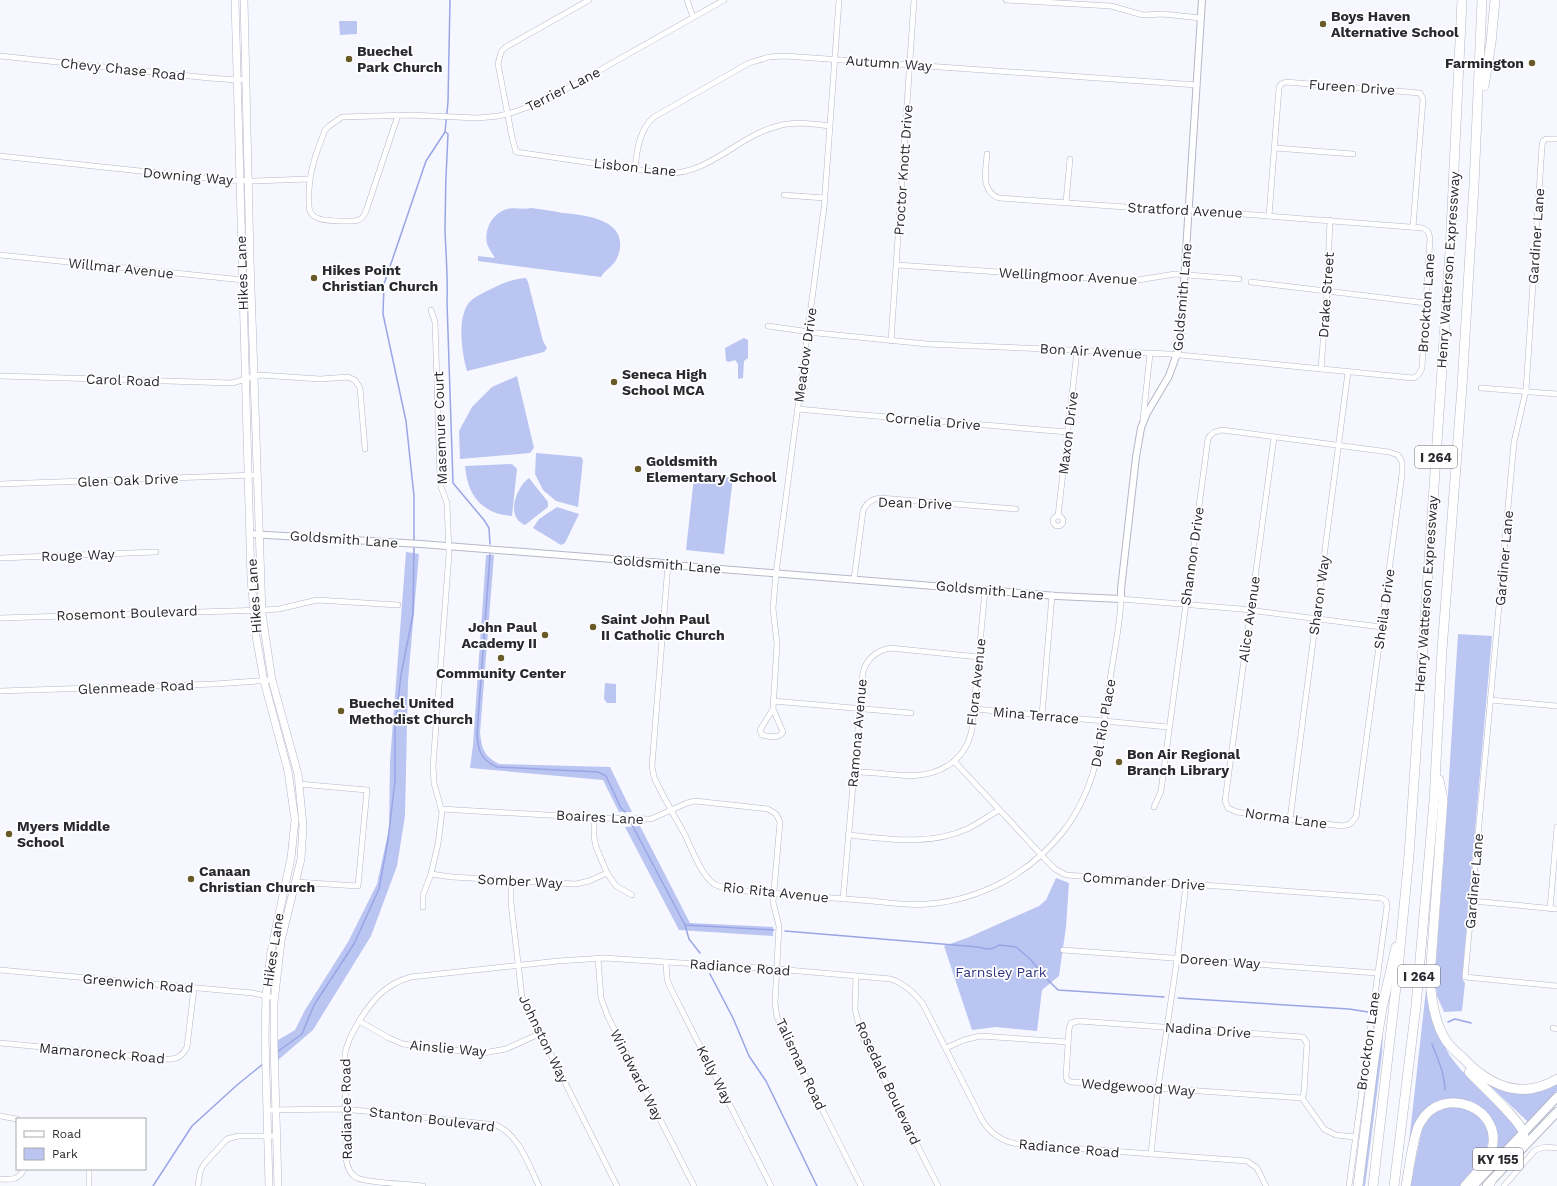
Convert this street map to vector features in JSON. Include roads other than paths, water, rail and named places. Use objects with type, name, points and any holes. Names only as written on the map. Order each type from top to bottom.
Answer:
[{"type":"highway","name":"Henry Watterson Expressway","points":[[1394,1186],[1419,974],[1437,766],[1442,650],[1464,359],[1478,121],[1482,0]]},
{"type":"highway","points":[[1478,121],[1491,44],[1496,0]]},
{"type":"highway","name":"Henry Watterson Expressway","points":[[1373,1186],[1388,1066],[1405,905],[1450,251],[1461,3]]},
{"type":"highway","points":[[1437,766],[1443,800],[1431,960],[1431,986],[1433,1006],[1438,1023],[1446,1041],[1478,1074],[1490,1082],[1509,1089],[1531,1089],[1548,1084],[1557,1079]]},
{"type":"highway","points":[[1358,1186],[1382,1008],[1405,905]]},
{"type":"highway","points":[[1453,1048],[1459,1062],[1515,1120],[1523,1132],[1524,1141],[1518,1152]]},
{"type":"highway","points":[[1406,1186],[1418,1126],[1426,1114],[1433,1108],[1450,1102],[1466,1104],[1476,1110],[1487,1121],[1492,1132],[1491,1150],[1487,1159],[1465,1186]]},
{"type":"main road","name":"Hikes Lane","points":[[235,0],[253,609],[264,681],[288,770],[295,820],[292,858],[270,951],[266,996],[267,1137],[269,1186]]},
{"type":"main road","name":"Hikes Lane","points":[[244,0],[262,610],[272,680],[293,754],[302,808],[302,843],[296,882],[281,941],[275,998],[274,1060],[278,1186]]},
{"type":"main road","name":"KY 155","points":[[1473,1186],[1557,1097]]},
{"type":"main road","name":"KY 155","points":[[1488,1185],[1557,1112]]},
{"type":"street","points":[[507,114],[498,64],[501,52],[506,47],[589,0]]},
{"type":"street","points":[[687,0],[693,17]]},
{"type":"street","name":"Terrier Lane","points":[[309,178],[311,168],[325,130],[342,117],[398,115],[478,118],[507,114],[528,108],[545,101],[724,0]]},
{"type":"street","name":"Meadow Drive","points":[[773,709],[761,726],[760,733],[766,736],[776,737],[780,736],[783,732],[773,709],[777,644],[773,608],[776,573],[825,198],[838,0]]},
{"type":"street","name":"Proctor Knott Drive","points":[[891,341],[914,0]]},
{"type":"street","points":[[1006,0],[1111,6],[1143,14],[1163,14],[1201,18]]},
{"type":"street","name":"Goldsmith Lane","points":[[250,534],[421,544],[985,590],[1121,599],[1136,457],[1143,422],[1169,376],[1178,355],[1180,344],[1202,0]]},
{"type":"street","name":"Chevy Chase Road","points":[[0,56],[237,80],[246,79]]},
{"type":"street","name":"Autumn Way","points":[[636,169],[641,135],[650,121],[659,113],[741,67],[758,59],[769,57],[835,60],[1197,85]]},
{"type":"street","name":"Fureen Drive","points":[[1269,216],[1279,88],[1283,83],[1309,84],[1420,93],[1423,99],[1414,227]]},
{"type":"street","name":"Lisbon Lane","points":[[507,114],[516,152],[668,173],[685,172],[701,166],[760,133],[776,126],[791,123],[830,126]]},
{"type":"street","points":[[309,178],[309,208],[313,216],[319,219],[359,220],[363,217],[367,208],[398,115]]},
{"type":"street","name":"Gardiner Lane","points":[[1557,139],[1544,140],[1542,146],[1525,392],[1514,442],[1465,978],[1557,986]]},
{"type":"street","points":[[1275,148],[1353,154]]},
{"type":"street","name":"Stratford Avenue","points":[[987,154],[986,184],[992,195],[999,198],[1330,220],[1422,228]]},
{"type":"street","name":"Downing Way","points":[[0,156],[224,180],[249,181],[309,178]]},
{"type":"street","points":[[1066,202],[1070,159]]},
{"type":"street","points":[[784,194],[825,198]]},
{"type":"street","name":"Drake Street","points":[[1321,369],[1327,292],[1330,220]]},
{"type":"street","name":"Brockton Lane","points":[[1413,378],[1418,376],[1422,368],[1430,238],[1428,232],[1422,228]]},
{"type":"street","name":"Willmar Avenue","points":[[0,255],[243,280]]},
{"type":"street","name":"Wellingmoor Avenue","points":[[897,265],[1132,281],[1171,274],[1239,279]]},
{"type":"street","points":[[1251,282],[1426,303]]},
{"type":"street","name":"Masemure Court","points":[[430,310],[435,322],[440,478],[441,487],[447,503],[449,547],[433,766],[434,783],[441,808]]},
{"type":"street","name":"Bon Air Avenue","points":[[768,326],[808,332],[928,344],[1178,355],[1413,378]]},
{"type":"street","name":"Maxon Drive","points":[[1058,516],[1077,351]]},
{"type":"street","points":[[1143,422],[1150,354]]},
{"type":"street","name":"Sharon Way","points":[[1290,819],[1348,372]]},
{"type":"street","name":"Carol Road","points":[[0,376],[232,383],[260,375],[320,379],[348,377],[355,380],[359,385],[365,450]]},
{"type":"street","points":[[1481,388],[1557,394]]},
{"type":"street","name":"Cornelia Drive","points":[[798,408],[1068,432]]},
{"type":"street","name":"Shannon Drive","points":[[1154,807],[1160,791],[1207,447],[1210,436],[1216,431],[1222,430],[1339,446]]},
{"type":"street","name":"Alice Avenue","points":[[1225,802],[1274,437]]},
{"type":"street","name":"Sheila Drive","points":[[1339,446],[1394,453],[1400,457],[1402,462],[1402,474],[1357,812],[1352,823]]},
{"type":"street","name":"Glen Oak Drive","points":[[0,484],[257,475]]},
{"type":"street","name":"Dean Drive","points":[[854,579],[863,511],[868,503],[873,500],[880,498],[1016,509]]},
{"type":"street","name":"Rouge Way","points":[[0,558],[156,552]]},
{"type":"street","name":"Rio Rita Avenue","points":[[668,564],[652,766],[654,777],[711,882],[724,888],[914,905],[951,901],[976,894],[996,886],[1015,875],[1042,855]]},
{"type":"street","name":"Flora Avenue","points":[[854,772],[924,776],[940,770],[954,761],[968,742],[972,729],[975,709],[985,590]]},
{"type":"street","points":[[1042,715],[1052,595]]},
{"type":"street","points":[[1121,599],[1250,610],[1381,627]]},
{"type":"street","name":"Del Rio Place","points":[[1042,855],[1066,829],[1085,796],[1098,758],[1121,599]]},
{"type":"street","name":"Rosemont Boulevard","points":[[0,618],[253,609],[262,610],[279,609],[317,600],[398,605]]},
{"type":"street","name":"Ramona Avenue","points":[[843,899],[859,708],[865,666],[870,658],[881,650],[894,648],[979,657]]},
{"type":"street","name":"Glenmeade Road","points":[[0,691],[272,680]]},
{"type":"street","points":[[1490,700],[1557,706]]},
{"type":"street","points":[[773,701],[911,713]]},
{"type":"street","name":"Mina Terrace","points":[[975,709],[1168,727]]},
{"type":"street","name":"Commander Drive","points":[[954,761],[998,810],[1055,869],[1066,875],[1381,898]]},
{"type":"street","points":[[296,882],[358,886],[367,790],[299,784]]},
{"type":"street","name":"Boaires Lane","points":[[441,808],[651,819],[687,803],[699,802],[768,810],[777,816]]},
{"type":"street","name":"Norma Lane","points":[[1225,802],[1228,808],[1237,812],[1342,826],[1352,823]]},
{"type":"street","points":[[423,907],[423,895],[431,874],[438,844],[441,808]]},
{"type":"street","points":[[848,835],[907,840],[939,838],[968,828],[998,810]]},
{"type":"street","name":"Talisman Road","points":[[777,816],[780,826],[773,902],[779,926],[775,1003],[781,1029],[861,1186]]},
{"type":"street","points":[[594,817],[594,837],[596,847],[608,873],[616,886],[632,895]]},
{"type":"street","points":[[1550,909],[1557,827]]},
{"type":"street","name":"Somber Way","points":[[431,874],[452,877],[576,884],[589,881],[608,873]]},
{"type":"street","name":"Johnston Way","points":[[511,881],[511,903],[517,965],[522,996],[539,1034],[617,1186]]},
{"type":"street","points":[[1151,1154],[1158,1088],[1186,884]]},
{"type":"street","name":"Brockton Lane","points":[[1349,1186],[1354,1137],[1368,1050],[1387,906],[1386,901],[1381,898]]},
{"type":"street","points":[[1472,901],[1557,910]]},
{"type":"street","name":"Doreen Way","points":[[1063,950],[1377,973]]},
{"type":"street","name":"Radiance Road","points":[[423,1186],[357,1178],[351,1173],[347,1163],[345,1054],[347,1042],[375,997],[390,985],[403,979],[421,975],[517,965],[598,959],[625,959],[776,969],[885,978],[897,981],[908,987],[917,996],[946,1048],[985,1126],[990,1132],[1001,1139],[1017,1144],[1247,1161],[1257,1168],[1266,1186]]},
{"type":"street","name":"Windward Way","points":[[598,959],[601,998],[608,1017],[694,1186]]},
{"type":"street","name":"Kelly Way","points":[[666,962],[667,979],[670,987],[771,1186]]},
{"type":"street","name":"Greenwich Road","points":[[0,970],[194,988],[275,998]]},
{"type":"street","name":"Rosedale Boulevard","points":[[856,976],[855,1009],[861,1034],[938,1186]]},
{"type":"street","name":"Mamaroneck Road","points":[[0,1043],[175,1059],[182,1055],[187,1047],[194,988]]},
{"type":"street","name":"Ainslie Way","points":[[359,1021],[403,1044],[483,1053],[506,1049],[539,1034]]},
{"type":"street","name":"Nadina Drive","points":[[1068,1042],[1070,1025],[1074,1021],[1303,1037],[1307,1043],[1304,1092],[1302,1098]]},
{"type":"street","points":[[946,1048],[964,1040],[980,1036],[1068,1042]]},
{"type":"street","name":"Wedgewood Way","points":[[1068,1042],[1066,1076],[1068,1081],[1302,1098]]},
{"type":"street","points":[[1302,1098],[1324,1129],[1336,1135],[1354,1137]]},
{"type":"street","name":"Stanton Boulevard","points":[[267,1110],[346,1109],[496,1125],[509,1133],[516,1141],[539,1186]]},
{"type":"street","points":[[0,1116],[16,1120]]},
{"type":"street","points":[[198,1186],[200,1172],[204,1164],[227,1139],[238,1136],[276,1136]]},
{"type":"street","points":[[1504,1186],[1535,1150],[1545,1147],[1557,1148]]},
{"type":"street","points":[[0,1179],[17,1178],[23,1170]]},
{"type":"street","points":[[89,1170],[89,1186]]},
{"type":"waterway","points":[[414,542],[414,496],[406,421],[383,314],[384,284],[426,161],[445,132],[448,102],[450,0]]},
{"type":"waterway","points":[[445,132],[448,134],[445,231],[453,483],[489,528],[490,544]]},
{"type":"waterway","points":[[277,1052],[302,1034],[314,1005],[354,944],[379,889],[388,840],[395,781],[395,727],[401,675],[413,614],[414,545]]},
{"type":"waterway","points":[[490,554],[477,734],[481,754],[487,761],[497,767],[598,772],[606,776],[621,808],[625,812]]},
{"type":"waterway","points":[[631,823],[685,925],[774,930]]},
{"type":"waterway","points":[[685,925],[689,939],[700,953]]},
{"type":"waterway","points":[[785,931],[989,949],[999,945],[1016,947],[1030,959],[1058,990],[1164,997]]},
{"type":"waterway","points":[[710,974],[733,1018],[749,1056],[766,1081],[817,1186]]},
{"type":"waterway","points":[[1178,998],[1349,1009],[1368,1012]]},
{"type":"waterway","points":[[1448,1022],[1455,1019],[1471,1023]]},
{"type":"waterway","points":[[1432,1044],[1439,1061],[1445,1084],[1445,1090]]},
{"type":"waterway","points":[[153,1186],[192,1126],[237,1085],[263,1064]]},
{"type":"place","name":"Boys Haven Alternative School","points":[[1323,24]]},
{"type":"place","name":"Buechel Park Church","points":[[349,59]]},
{"type":"place","name":"Farmington","points":[[1532,63]]},
{"type":"place","name":"Hikes Point Christian Church","points":[[314,278]]},
{"type":"place","name":"Seneca High School MCA","points":[[614,382]]},
{"type":"place","name":"Goldsmith Elementary School","points":[[638,469]]},
{"type":"place","name":"Saint John Paul II Catholic Church","points":[[593,627]]},
{"type":"place","name":"John Paul Academy II","points":[[545,635]]},
{"type":"place","name":"Community Center","points":[[501,658]]},
{"type":"place","name":"Buechel United Methodist Church","points":[[341,711]]},
{"type":"place","name":"Bon Air Regional Branch Library","points":[[1119,762]]},
{"type":"place","name":"Myers Middle School","points":[[9,834]]},
{"type":"place","name":"Canaan Christian Church","points":[[191,879]]},
{"type":"park label","name":"Farnsley Park","points":[[1001,972]]}]
